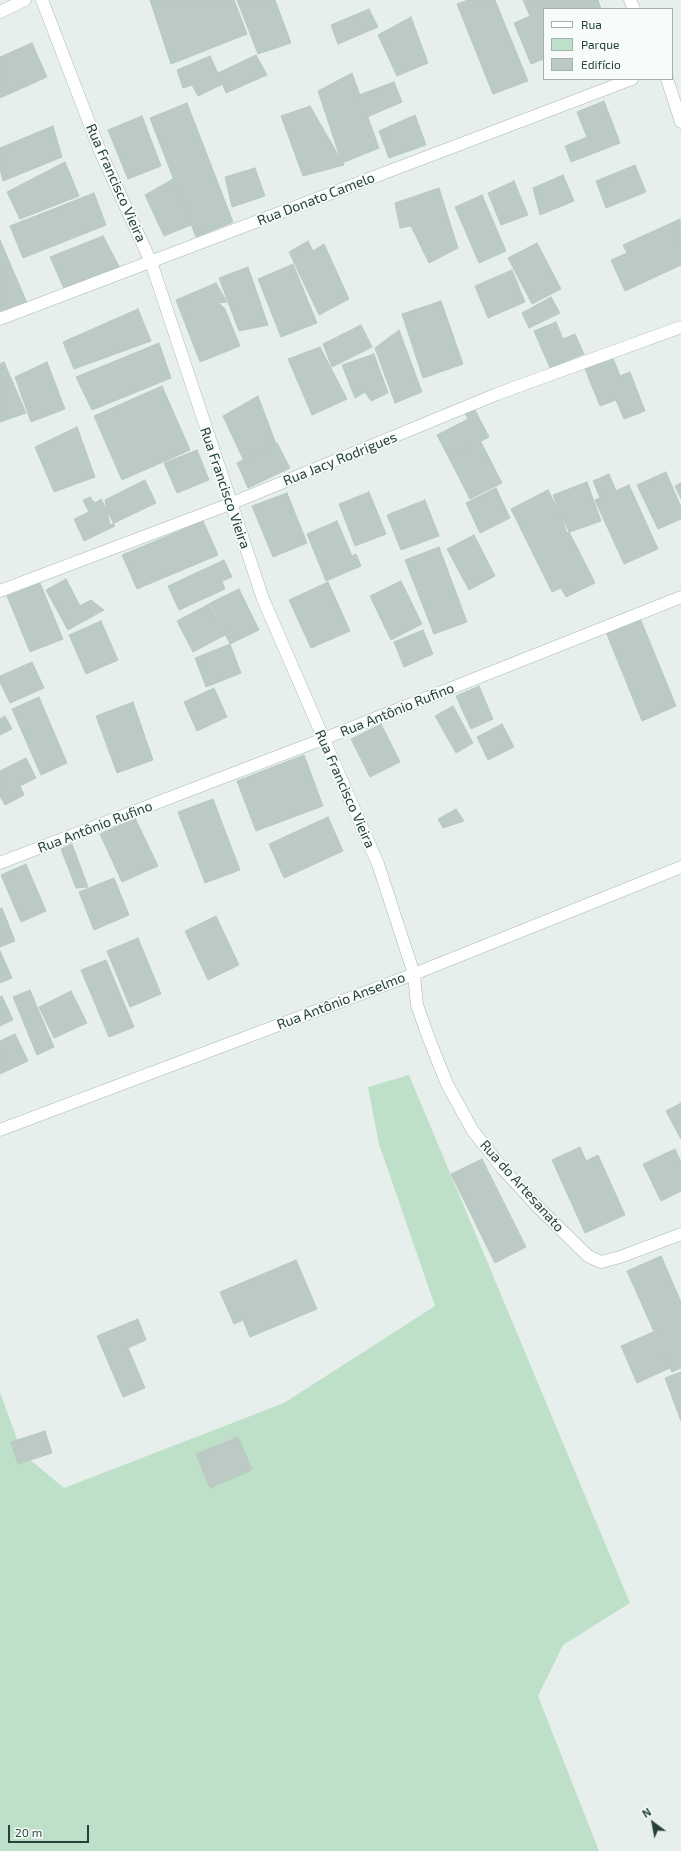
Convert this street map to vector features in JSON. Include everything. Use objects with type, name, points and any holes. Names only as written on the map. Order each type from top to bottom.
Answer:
[{"type":"street","points":[[0,12],[26,0]]},
{"type":"street","name":"Rua Francisco Vieira","points":[[42,0],[100,151],[151,262],[230,504],[263,598],[378,864],[414,974]]},
{"type":"street","name":"Rua Donato Camelo","points":[[0,319],[629,80]]},
{"type":"street","points":[[667,80],[681,122]]},
{"type":"street","name":"Rua Jacy Rodrigues","points":[[0,591],[230,504],[497,394],[681,327]]},
{"type":"street","name":"Rua Antônio Rufino","points":[[0,863],[323,739],[681,597]]},
{"type":"street","name":"Rua Antônio Anselmo","points":[[0,1130],[414,974],[681,867]]},
{"type":"street","name":"Rua do Artesanato","points":[[414,974],[418,1006],[429,1039],[447,1084],[473,1131],[503,1168],[538,1207],[588,1256],[601,1262],[620,1257],[681,1234]]},
{"type":"green space","points":[[409,1075],[630,1603],[563,1645],[538,1696],[599,1851],[0,1851],[0,1392],[22,1453],[64,1488],[284,1403],[435,1306],[379,1144],[368,1087]]},
{"type":"building","points":[[150,0],[234,0],[247,34],[171,64]]},
{"type":"building","points":[[237,0],[275,0],[291,43],[258,54]]},
{"type":"building","points":[[468,0],[495,0],[528,81],[493,94],[457,4]]},
{"type":"building","points":[[523,0],[598,0],[601,8],[543,8],[543,59],[531,64],[514,23],[530,16]]},
{"type":"building","points":[[369,9],[378,27],[338,44],[331,25]]},
{"type":"building","points":[[411,17],[428,63],[397,76],[378,35]]},
{"type":"building","points":[[32,43],[47,77],[0,98],[0,57]]},
{"type":"building","points":[[256,55],[267,75],[226,93],[218,73]]},
{"type":"building","points":[[210,56],[223,84],[198,96],[192,85],[183,88],[177,70]]},
{"type":"building","points":[[352,73],[379,148],[342,163],[318,91]]},
{"type":"building","points":[[394,82],[402,102],[367,117],[359,95]]},
{"type":"building","points":[[604,101],[620,143],[571,162],[565,146],[587,137],[577,112]]},
{"type":"building","points":[[187,103],[233,222],[196,237],[150,118]]},
{"type":"building","points":[[310,106],[344,165],[303,176],[281,116]]},
{"type":"building","points":[[415,115],[426,145],[389,158],[379,131]]},
{"type":"building","points":[[142,116],[161,166],[128,179],[108,130]]},
{"type":"building","points":[[53,126],[62,157],[3,181],[0,169],[0,148]]},
{"type":"building","points":[[65,162],[79,196],[20,219],[7,192]]},
{"type":"building","points":[[635,165],[646,192],[606,208],[596,181]]},
{"type":"building","points":[[255,168],[265,196],[232,207],[225,177]]},
{"type":"building","points":[[563,175],[574,201],[540,215],[533,188]]},
{"type":"building","points":[[173,179],[191,225],[164,236],[145,195]]},
{"type":"building","points":[[514,181],[528,215],[501,225],[488,193]]},
{"type":"building","points":[[439,188],[458,248],[429,263],[411,226],[400,228],[395,203]]},
{"type":"building","points":[[94,193],[106,225],[23,258],[10,226]]},
{"type":"building","points":[[482,195],[506,251],[479,263],[455,207]]},
{"type":"building","points":[[680,219],[681,265],[625,291],[611,260],[627,253],[623,245]]},
{"type":"building","points":[[103,236],[121,270],[65,291],[50,257]]},
{"type":"building","points":[[0,240],[27,303],[0,311]]},
{"type":"building","points":[[308,241],[313,251],[324,244],[349,299],[319,315],[289,252]]},
{"type":"building","points":[[537,243],[561,289],[532,304],[508,258]]},
{"type":"building","points":[[293,264],[317,323],[281,337],[258,279]]},
{"type":"building","points":[[248,267],[268,325],[239,331],[219,278]]},
{"type":"building","points":[[512,270],[525,302],[488,318],[475,286]]},
{"type":"building","points":[[216,283],[227,302],[219,303],[225,309],[240,346],[200,362],[176,300]]},
{"type":"building","points":[[551,297],[560,313],[529,328],[522,313]]},
{"type":"building","points":[[441,301],[463,364],[423,378],[402,314]]},
{"type":"building","points":[[138,309],[151,341],[74,369],[63,342]]},
{"type":"building","points":[[556,322],[563,339],[575,334],[584,354],[550,368],[534,331]]},
{"type":"building","points":[[361,325],[372,347],[332,367],[323,344]]},
{"type":"building","points":[[399,330],[422,392],[395,403],[375,348]]},
{"type":"building","points":[[159,343],[171,378],[92,410],[76,377]]},
{"type":"building","points":[[320,347],[347,399],[312,415],[288,359]]},
{"type":"building","points":[[374,354],[388,393],[371,401],[365,392],[355,398],[342,365]]},
{"type":"building","points":[[613,358],[620,376],[630,372],[645,411],[624,419],[616,400],[600,406],[585,369]]},
{"type":"building","points":[[4,362],[26,413],[0,422],[0,364]]},
{"type":"building","points":[[47,362],[65,409],[31,422],[15,377]]},
{"type":"building","points":[[162,386],[190,450],[122,480],[94,416]]},
{"type":"building","points":[[258,396],[276,444],[243,459],[223,416]]},
{"type":"building","points":[[475,410],[489,437],[449,458],[437,435],[468,419],[464,412]]},
{"type":"building","points":[[77,427],[95,477],[54,492],[35,447]]},
{"type":"building","points":[[481,442],[502,483],[470,499],[449,458]]},
{"type":"building","points":[[277,443],[290,468],[248,488],[237,463]]},
{"type":"building","points":[[197,450],[209,480],[177,493],[164,463]]},
{"type":"building","points":[[666,472],[681,507],[681,519],[658,529],[637,485]]},
{"type":"building","points":[[609,474],[616,491],[600,498],[593,481]]},
{"type":"building","points":[[145,480],[156,503],[110,525],[105,500]]},
{"type":"building","points":[[587,482],[601,521],[567,533],[553,495]]},
{"type":"building","points":[[681,483],[681,499],[675,486]]},
{"type":"building","points":[[629,485],[658,549],[624,564],[595,500]]},
{"type":"building","points":[[496,488],[510,518],[480,533],[466,503]]},
{"type":"building","points":[[548,490],[595,583],[566,597],[561,588],[552,592],[511,509]]},
{"type":"building","points":[[369,492],[386,534],[355,546],[339,504]]},
{"type":"building","points":[[287,493],[307,543],[273,557],[252,506]]},
{"type":"building","points":[[90,497],[95,503],[101,499],[115,526],[84,541],[74,519],[89,512],[83,500]]},
{"type":"building","points":[[425,500],[439,536],[401,550],[387,515]]},
{"type":"building","points":[[203,521],[218,555],[137,589],[122,555]]},
{"type":"building","points":[[337,521],[352,556],[356,554],[361,566],[326,581],[307,534]]},
{"type":"building","points":[[474,535],[495,576],[469,590],[447,549]]},
{"type":"building","points":[[439,547],[467,622],[434,634],[405,560]]},
{"type":"building","points":[[224,560],[232,577],[222,581],[225,589],[179,610],[168,586]]},
{"type":"building","points":[[66,579],[80,606],[91,600],[104,610],[68,630],[46,590]]},
{"type":"building","points":[[401,581],[422,624],[391,640],[370,596]]},
{"type":"building","points":[[328,582],[350,631],[311,648],[289,600]]},
{"type":"building","points":[[40,583],[63,639],[30,652],[7,596]]},
{"type":"building","points":[[239,589],[259,630],[230,644],[210,603]]},
{"type":"building","points":[[209,604],[225,635],[193,652],[177,621]]},
{"type":"building","points":[[640,618],[676,706],[642,721],[606,632]]},
{"type":"building","points":[[101,621],[118,660],[86,674],[69,635]]},
{"type":"building","points":[[423,630],[433,654],[404,667],[394,642]]},
{"type":"building","points":[[230,644],[241,673],[206,687],[195,658]]},
{"type":"building","points":[[32,662],[44,688],[10,703],[0,682],[0,676]]},
{"type":"building","points":[[479,686],[493,719],[471,729],[456,696]]},
{"type":"building","points":[[214,688],[227,717],[197,731],[184,702]]},
{"type":"building","points":[[39,697],[67,763],[41,775],[12,709]]},
{"type":"building","points":[[133,702],[153,760],[117,773],[96,716]]},
{"type":"building","points":[[453,706],[473,743],[456,753],[435,716]]},
{"type":"building","points":[[5,716],[12,729],[0,735],[0,719]]},
{"type":"building","points":[[381,724],[400,762],[370,777],[351,739]]},
{"type":"building","points":[[502,724],[514,747],[488,760],[477,737]]},
{"type":"building","points":[[304,755],[323,806],[256,831],[237,781]]},
{"type":"building","points":[[26,758],[36,778],[20,786],[24,795],[5,805],[0,796],[0,771]]},
{"type":"building","points":[[213,799],[240,870],[205,883],[178,812]]},
{"type":"building","points":[[456,809],[464,821],[443,828],[438,819]]},
{"type":"building","points":[[328,817],[343,851],[284,878],[269,844]]},
{"type":"building","points":[[135,818],[158,866],[122,882],[100,834]]},
{"type":"building","points":[[72,844],[88,887],[76,888],[61,849]]},
{"type":"building","points":[[26,864],[46,911],[21,922],[1,875]]},
{"type":"building","points":[[114,878],[129,915],[94,930],[79,892]]},
{"type":"building","points":[[2,908],[15,941],[0,947],[0,909]]},
{"type":"building","points":[[216,916],[239,965],[208,980],[185,931]]},
{"type":"building","points":[[138,938],[161,994],[130,1007],[107,951]]},
{"type":"building","points":[[0,951],[12,978],[0,983]]},
{"type":"building","points":[[106,960],[134,1027],[109,1037],[81,970]]},
{"type":"building","points":[[30,990],[54,1047],[37,1055],[13,997]]},
{"type":"building","points":[[71,991],[87,1023],[54,1038],[39,1007]]},
{"type":"building","points":[[2,996],[13,1020],[0,1026],[0,997]]},
{"type":"building","points":[[15,1034],[28,1061],[0,1074],[0,1041]]},
{"type":"building","points":[[681,1103],[681,1139],[666,1111]]},
{"type":"building","points":[[580,1147],[586,1161],[598,1155],[625,1215],[585,1233],[552,1160]]},
{"type":"building","points":[[675,1149],[681,1162],[681,1191],[661,1201],[643,1164]]},
{"type":"building","points":[[482,1159],[526,1247],[495,1263],[451,1174]]},
{"type":"building","points":[[661,1256],[681,1302],[681,1368],[672,1372],[627,1271]]},
{"type":"building","points":[[296,1260],[317,1309],[250,1337],[243,1320],[234,1324],[220,1292]]},
{"type":"building","points":[[138,1319],[146,1340],[128,1348],[145,1388],[123,1397],[97,1336]]},
{"type":"building","points":[[653,1332],[670,1368],[637,1383],[621,1346]]},
{"type":"building","points":[[681,1372],[681,1421],[665,1378]]},
{"type":"building","points":[[45,1431],[52,1453],[18,1464],[11,1442]]},
{"type":"building","points":[[238,1437],[252,1470],[210,1488],[196,1454]]}]
